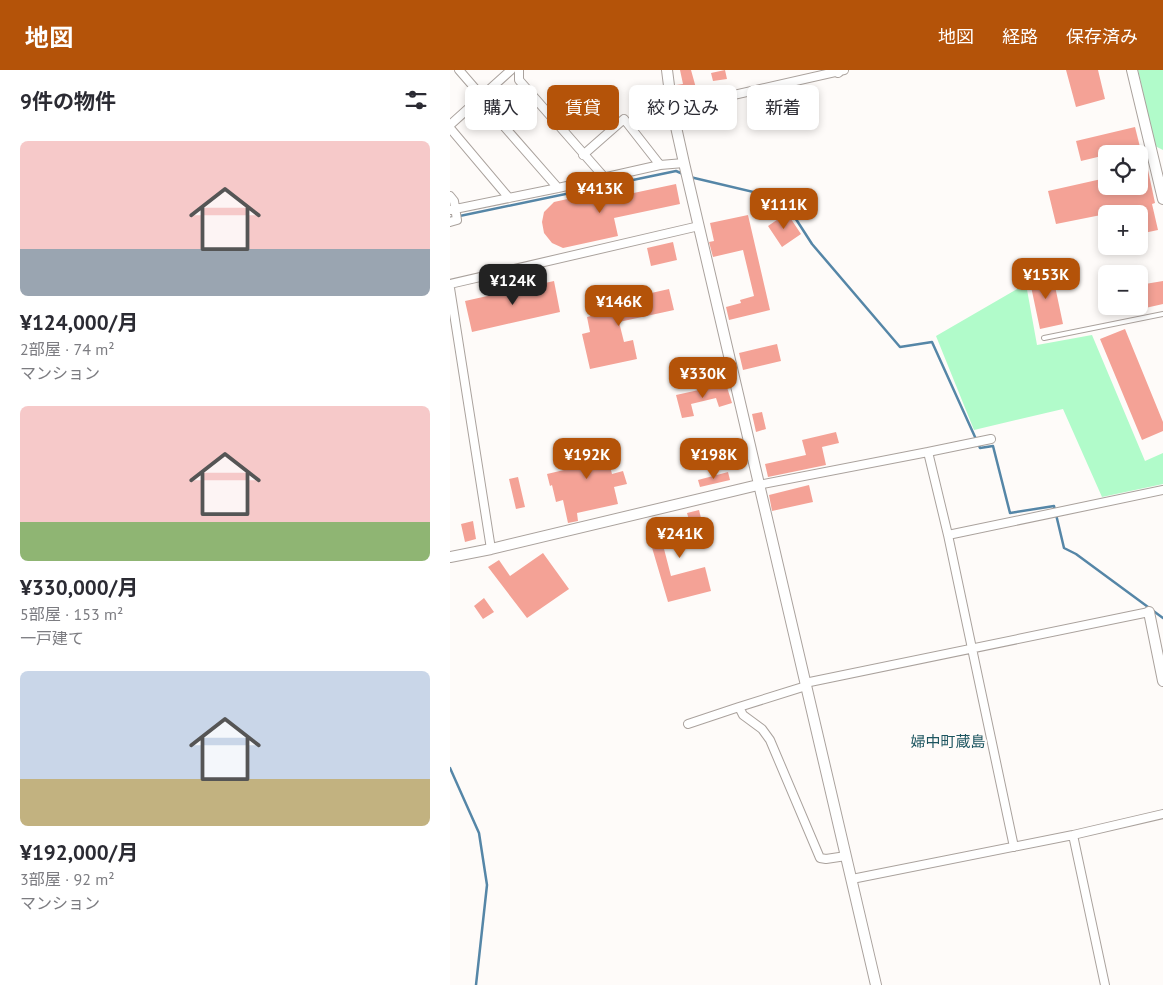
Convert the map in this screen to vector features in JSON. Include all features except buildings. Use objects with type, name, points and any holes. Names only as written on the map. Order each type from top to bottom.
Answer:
[{"type":"street","points":[[459,70],[472,85]]},
{"type":"street","points":[[495,85],[511,70]]},
{"type":"street","points":[[519,70],[519,80],[604,177]]},
{"type":"street","points":[[667,70],[669,85]]},
{"type":"street","points":[[1132,70],[1158,160],[1163,199]]},
{"type":"street","points":[[737,94],[840,71]]},
{"type":"street","points":[[465,113],[450,127],[509,198]]},
{"type":"street","points":[[583,155],[624,119],[660,165]]},
{"type":"street","points":[[507,130],[558,188]]},
{"type":"street","points":[[677,130],[876,985]]},
{"type":"street","points":[[453,209],[660,165],[684,163]]},
{"type":"street","points":[[450,196],[454,201],[453,209],[457,220],[450,222]]},
{"type":"street","points":[[450,284],[699,226]]},
{"type":"street","points":[[450,288],[491,549]]},
{"type":"street","points":[[450,557],[491,549],[758,485],[990,439]]},
{"type":"street","points":[[928,452],[973,649],[1014,846]]},
{"type":"street","points":[[948,535],[1163,490]]},
{"type":"street","points":[[688,724],[806,684],[1149,612],[1161,663],[1163,682]]},
{"type":"street","points":[[739,707],[743,715],[762,729],[770,740],[820,858],[846,856]]},
{"type":"street","points":[[852,879],[1072,835],[1163,814]]},
{"type":"street","points":[[1072,835],[1105,985]]},
{"type":"lane","points":[[1044,338],[1163,314]]},
{"type":"green space","points":[[1138,70],[1163,70],[1163,150],[1155,146]]},
{"type":"green space","points":[[1026,284],[1037,345],[1092,335],[1145,461],[1163,453],[1163,484],[1102,497],[1063,409],[974,430],[936,336]]},
{"type":"waterway","points":[[450,218],[676,171],[683,174]]},
{"type":"waterway","points":[[690,177],[783,199],[812,244],[900,347],[932,342],[980,448],[993,446],[1010,513],[1054,506],[1064,548],[1076,554],[1163,618]]},
{"type":"waterway","points":[[450,768],[479,833],[487,885],[476,985]]},
{"type":"district","name":"婦中町蔵島","points":[[948,741]]}]
